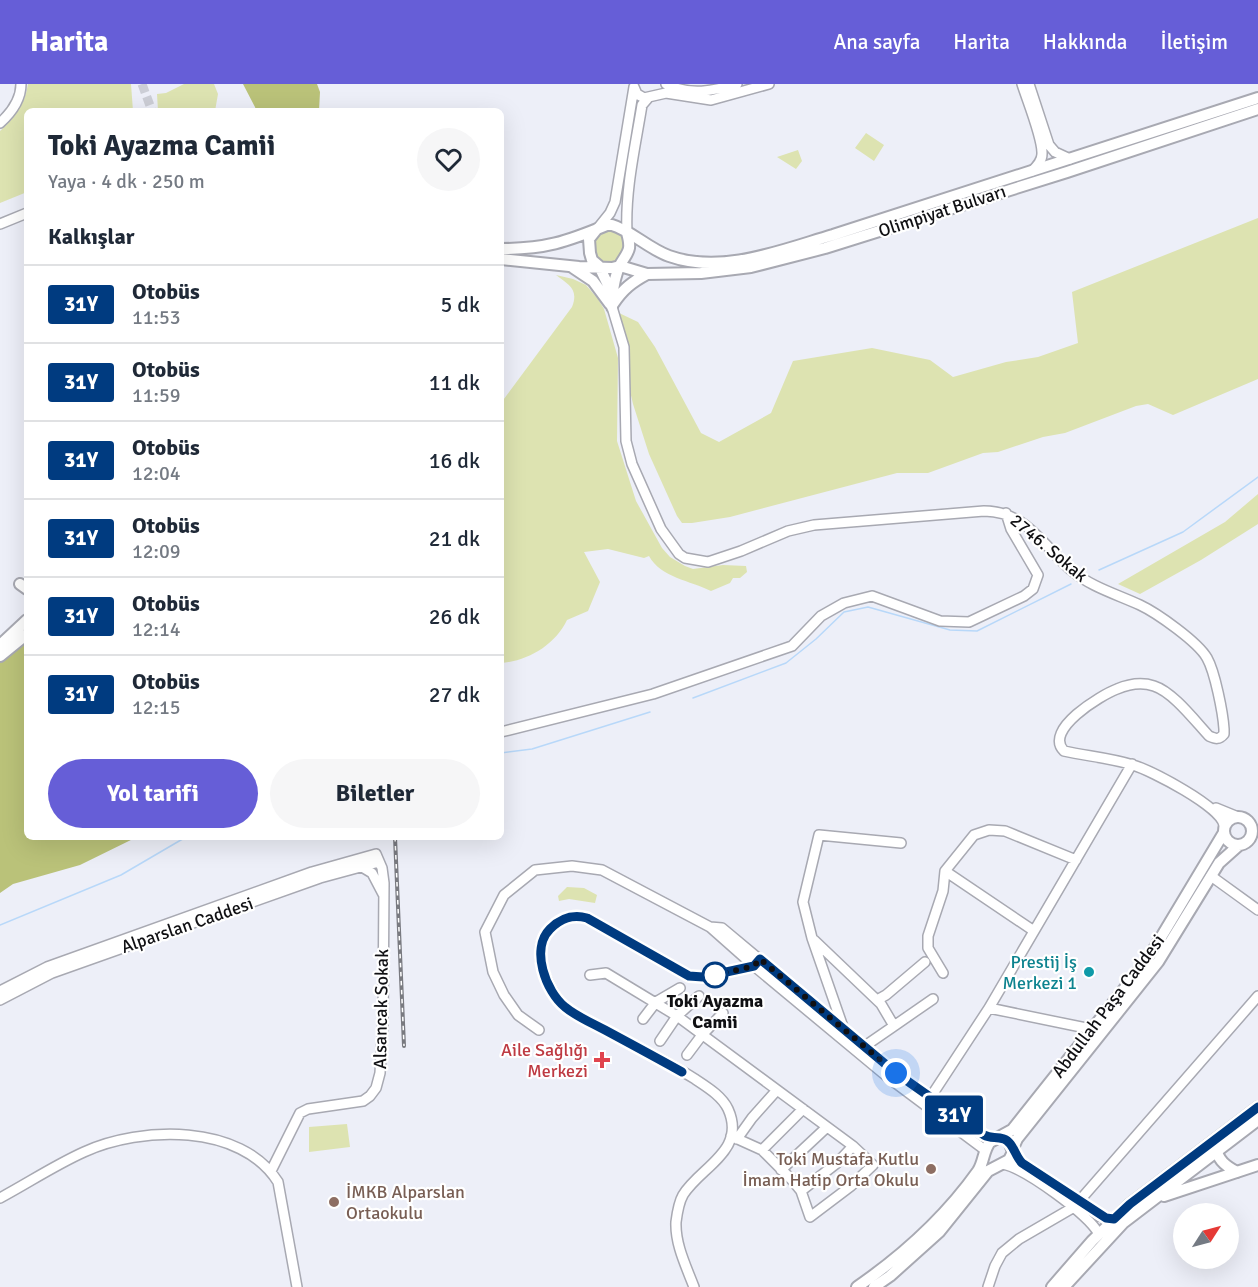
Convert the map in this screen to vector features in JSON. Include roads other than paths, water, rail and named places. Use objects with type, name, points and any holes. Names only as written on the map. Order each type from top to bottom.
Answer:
[{"type":"main road","name":"Olimpiyat Bulvarı","points":[[627,233],[654,250],[673,257],[691,261],[740,260],[832,235],[1258,98]]},
{"type":"main road","name":"Olimpiyat Bulvarı","points":[[620,266],[647,274],[701,273],[751,267],[825,248],[1258,109]]},
{"type":"main road","points":[[504,251],[551,246],[612,225],[627,233],[630,248],[620,266],[613,288],[612,307]]},
{"type":"main road","points":[[597,230],[589,239],[588,246],[592,260],[599,266],[609,287],[612,307]]},
{"type":"main road","points":[[504,251],[570,266],[620,266]]},
{"type":"main road","points":[[570,266],[600,288],[612,307]]},
{"type":"main road","points":[[612,307],[631,282],[647,274]]},
{"type":"main road","points":[[0,645],[24,623]]},
{"type":"main road","points":[[0,656],[24,636]]},
{"type":"main road","points":[[1242,818],[1252,828],[1254,837],[1238,846],[1229,843],[1224,830],[1228,820],[1242,818],[1258,819]]},
{"type":"main road","name":"Abdullah Paşa Caddesi","points":[[857,1287],[884,1269],[943,1213],[978,1172],[990,1142],[1012,1130],[1148,959],[1224,830]]},
{"type":"main road","name":"Abdullah Paşa Caddesi","points":[[874,1287],[890,1276],[939,1232],[988,1171],[1009,1160],[1017,1139],[1158,962],[1219,863],[1238,846]]},
{"type":"main road","points":[[1052,1287],[1099,1234],[1130,1204],[1258,1107]]},
{"type":"main road","points":[[1064,1287],[1123,1223],[1258,1120]]},
{"type":"main road","points":[[998,1138],[1009,1142],[1013,1150]]},
{"type":"main road","points":[[1218,1139],[1217,1153],[1221,1161],[1237,1172]]},
{"type":"main road","points":[[985,1152],[991,1163],[1000,1164]]},
{"type":"main road","points":[[1153,1200],[1258,1165]]},
{"type":"street","points":[[0,123],[10,114],[21,93],[21,84]]},
{"type":"street","points":[[627,233],[626,212],[642,105],[652,96],[659,84]]},
{"type":"street","points":[[666,84],[710,92],[737,84]]},
{"type":"street","points":[[634,86],[638,94],[652,96],[666,93],[711,100],[769,84]]},
{"type":"street","points":[[1022,84],[1041,144],[1042,155],[1039,165],[1032,171]]},
{"type":"street","points":[[1029,84],[1049,145],[1055,152],[1070,159]]},
{"type":"street","points":[[597,230],[615,202],[634,86]]},
{"type":"street","points":[[0,224],[24,214]]},
{"type":"street","name":"2746. Sokak","points":[[612,307],[624,347],[625,433],[632,464],[661,529],[679,554],[685,558],[708,562],[788,531],[825,523],[984,511],[1006,513],[1024,523],[1073,571],[1092,584],[1142,606],[1182,633],[1198,646],[1208,659],[1223,722],[1224,734],[1220,738],[1215,739],[1209,736],[1165,692],[1154,686],[1142,684],[1116,689],[1098,698],[1071,720],[1059,737],[1059,743],[1064,751],[1131,764],[1155,774],[1210,807]]},
{"type":"street","points":[[504,731],[653,694],[792,646],[821,616],[844,603],[872,596],[940,621],[969,622],[1024,596],[1037,583],[1038,575],[1011,529],[1006,513]]},
{"type":"street","points":[[930,1098],[989,1008],[1131,764]]},
{"type":"street","points":[[1210,807],[1242,818]]},
{"type":"street","points":[[1210,807],[1220,815],[1224,830]]},
{"type":"street","points":[[943,973],[928,948],[928,936],[943,891],[945,870],[974,835],[988,830],[1005,831],[1076,860]]},
{"type":"street","points":[[901,843],[819,835],[803,902],[841,1032],[865,1046],[930,1098],[984,1135],[998,1138]]},
{"type":"street","name":"Alparslan Caddesi","points":[[0,1000],[52,973],[320,878],[362,867],[378,858]]},
{"type":"street","name":"Alparslan Caddesi","points":[[0,991],[57,963],[312,872],[378,858]]},
{"type":"street","name":"Alsancak Sokak","points":[[271,1171],[300,1113],[308,1109],[363,1101],[370,1096],[378,1084],[383,1022],[384,883],[378,858]]},
{"type":"street","points":[[539,1030],[518,1015],[504,995],[493,972],[485,932],[504,895],[535,870],[572,866],[602,870],[710,927],[841,1032],[890,1079],[985,1152]]},
{"type":"street","points":[[362,867],[372,873],[383,894]]},
{"type":"street","points":[[945,870],[1034,931]]},
{"type":"street","points":[[1211,876],[1258,910]]},
{"type":"street","points":[[734,1138],[728,1109],[709,1089],[577,1015],[561,1003],[543,970],[540,950],[545,936],[557,923],[565,918],[579,916],[689,976],[703,977],[757,963]]},
{"type":"street","points":[[812,938],[877,1000],[894,1026]]},
{"type":"street","points":[[877,1000],[925,962]]},
{"type":"street","points":[[590,975],[606,973],[677,1016],[853,1146],[873,1165],[851,1186],[810,1216],[801,1191],[782,1170],[762,1150],[734,1138]]},
{"type":"street","points":[[643,1018],[656,1002],[680,988]]},
{"type":"street","points":[[660,1041],[677,1016],[699,996]]},
{"type":"street","points":[[988,1287],[1002,1253],[1019,1239],[1076,1204],[1258,996]]},
{"type":"street","points":[[865,1046],[933,999]]},
{"type":"street","points":[[989,1008],[1091,1029]]},
{"type":"street","points":[[687,1055],[723,1013]]},
{"type":"street","points":[[693,1287],[678,1242],[676,1222],[683,1196],[724,1153],[734,1138],[777,1090]]},
{"type":"street","points":[[762,1150],[803,1109]]},
{"type":"street","points":[[782,1170],[827,1127]]},
{"type":"street","points":[[0,1198],[86,1151],[117,1142],[160,1134],[184,1134],[216,1140],[243,1151],[271,1171],[278,1182],[297,1287]]},
{"type":"street","points":[[801,1191],[837,1163],[853,1146]]},
{"type":"street","points":[[1013,1150],[1022,1163],[1076,1204],[1099,1234]]},
{"type":"street","points":[[1000,1164],[1017,1169],[1099,1216],[1114,1219]]},
{"type":"waterway","points":[[1099,570],[1183,532],[1258,477]]},
{"type":"waterway","points":[[693,698],[786,663],[844,612],[868,607],[950,630],[977,631],[1071,584]]},
{"type":"waterway","points":[[504,753],[532,749],[650,712]]},
{"type":"waterway","points":[[0,925],[121,875],[181,840]]},
{"type":"tunnel","points":[[142,84],[151,108]]},
{"type":"railway","points":[[395,840],[404,1046]]},
{"type":"place","name":"Prestij İş Merkezi 1","points":[[1089,972]]},
{"type":"place","name":"Toki Ayazma Camii","points":[[715,975]]},
{"type":"place","name":"Aile Sağlığı Merkezi","points":[[602,1060]]},
{"type":"place","name":"Toki Mustafa Kutlu İmam Hatip Orta Okulu","points":[[931,1169]]},
{"type":"place","name":"İMKB Alparslan Ortaokulu","points":[[334,1202]]}]
